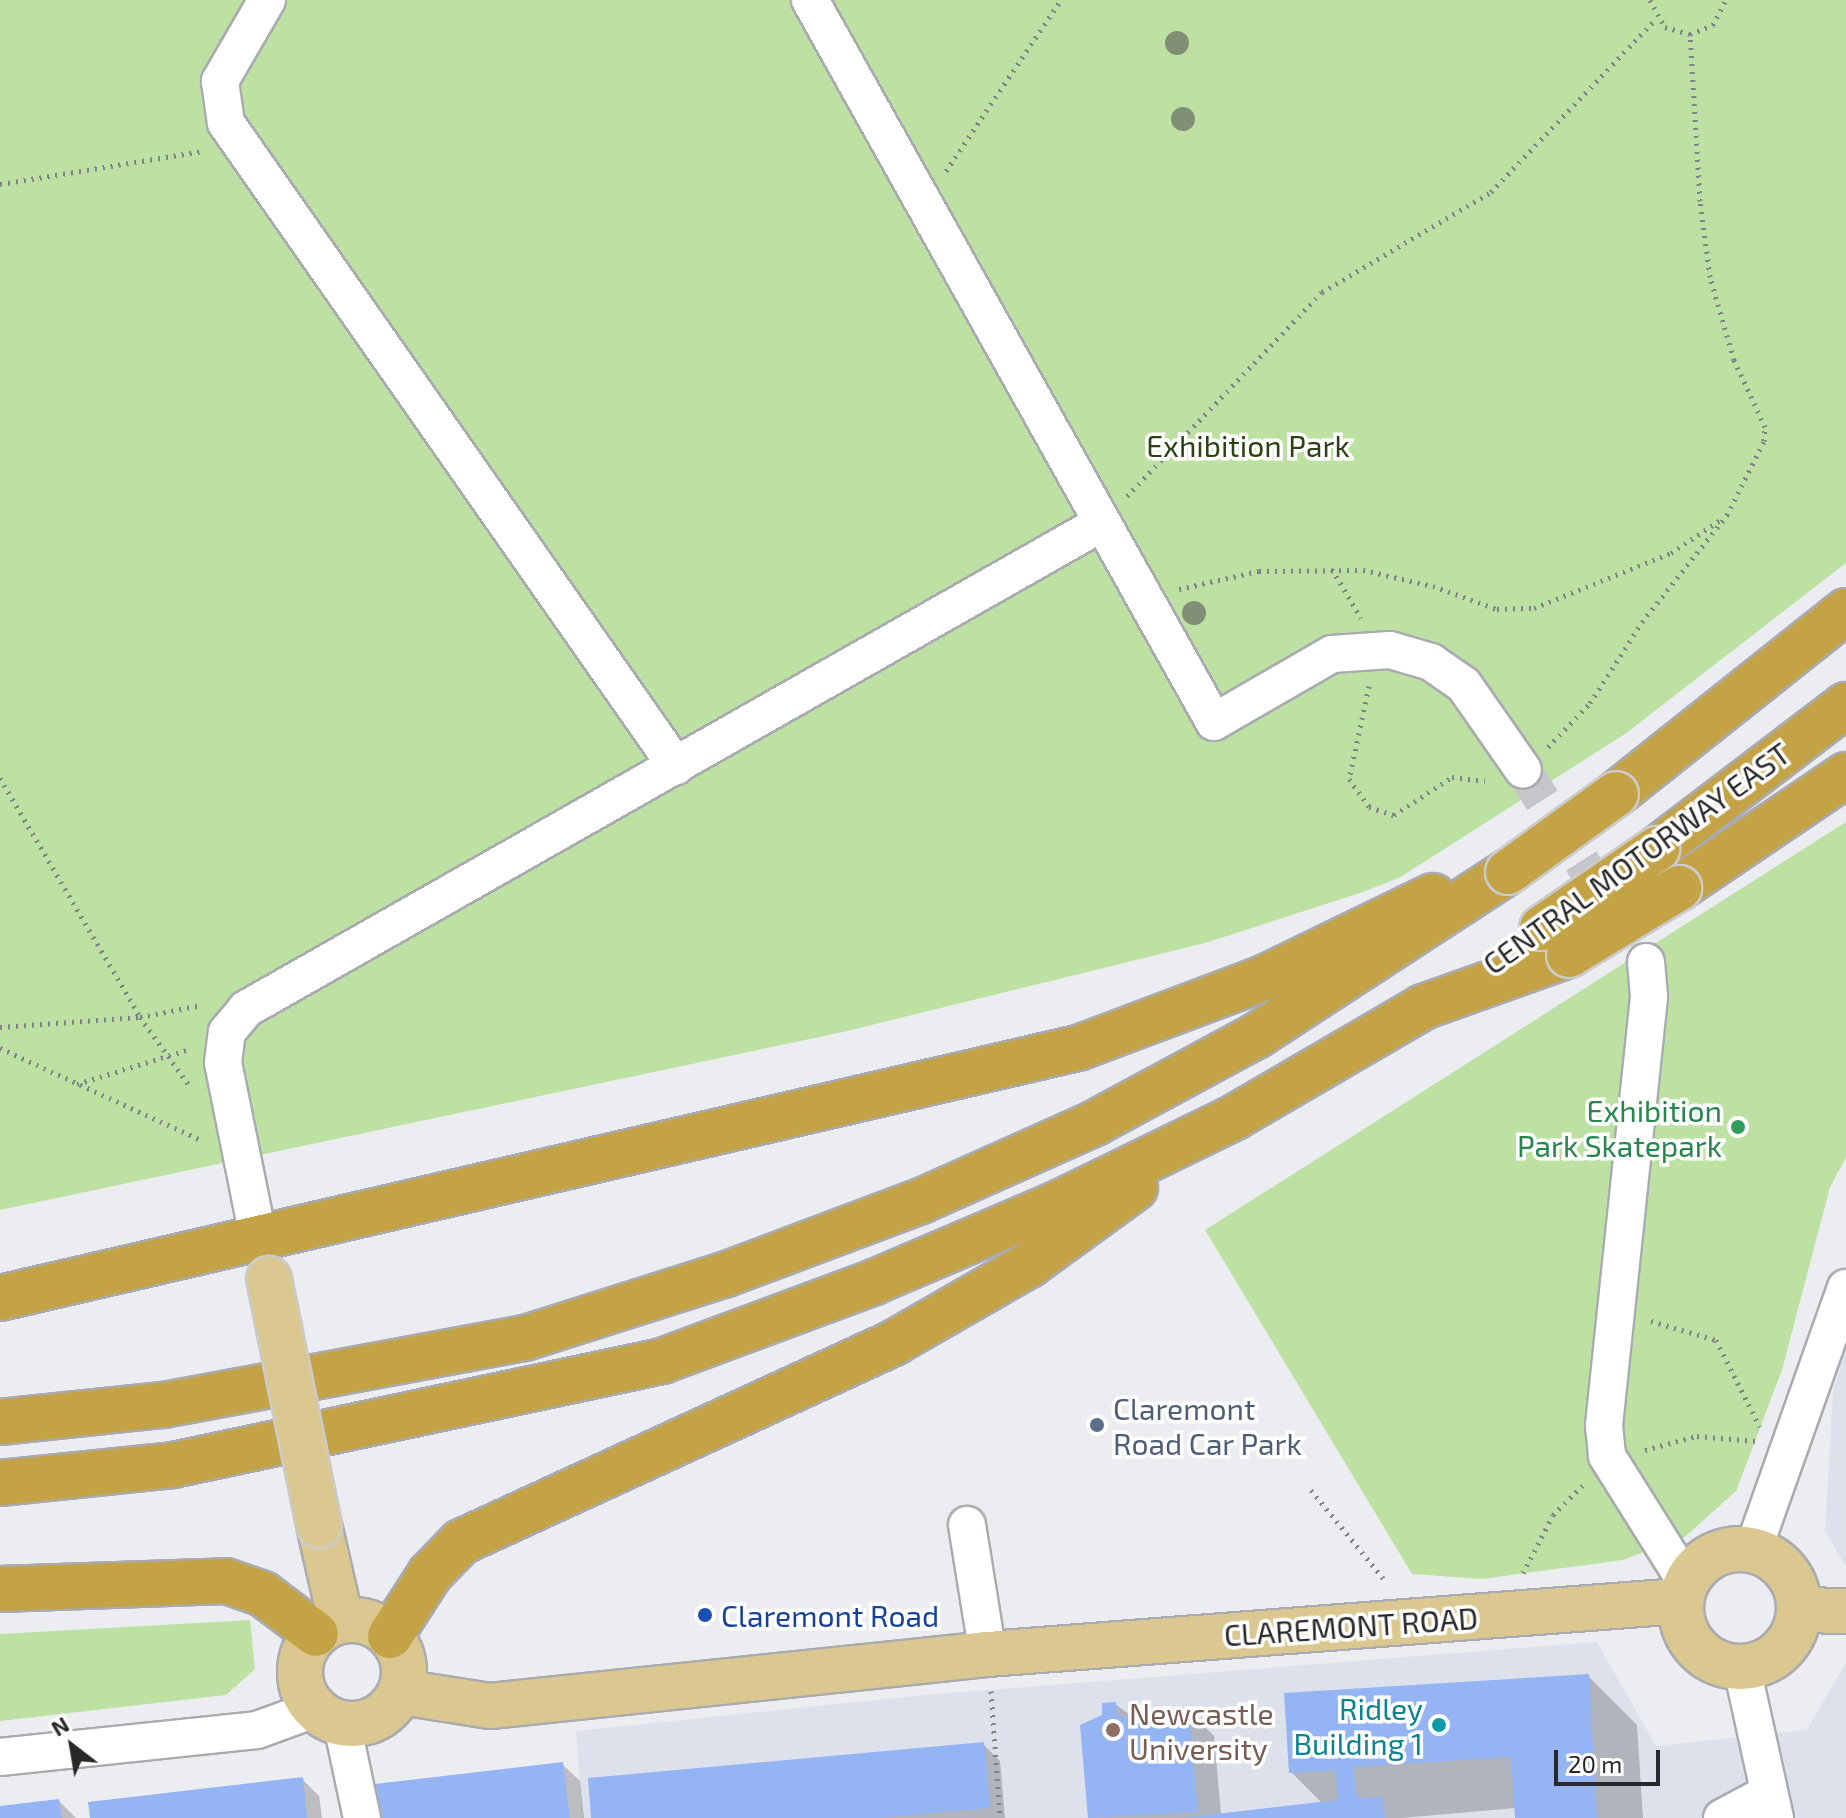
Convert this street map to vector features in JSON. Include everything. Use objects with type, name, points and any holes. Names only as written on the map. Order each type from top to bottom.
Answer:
[{"type":"highway","points":[[0,1422],[163,1405],[525,1338],[724,1275],[921,1201],[1095,1123],[1256,1036],[1508,872],[1616,794],[1843,616]]},
{"type":"highway","name":"CENTRAL MOTORWAY EAST","points":[[1556,942],[1657,849],[1846,705]]},
{"type":"highway","points":[[0,1483],[173,1465],[662,1361],[874,1282],[1057,1204],[1235,1117],[1423,1007],[1556,942],[1679,888],[1846,775]]},
{"type":"highway","points":[[0,1298],[264,1260],[1078,1048],[1262,979],[1411,904],[1508,872]]},
{"type":"highway","points":[[390,1636],[430,1574],[461,1542],[895,1342],[1029,1265],[1235,1117]]},
{"type":"highway","points":[[0,1589],[226,1581],[263,1594],[328,1628]]},
{"type":"main road","points":[[264,1260],[319,1525],[328,1628]]},
{"type":"main road","points":[[1753,1550],[1784,1568],[1795,1586],[1799,1610],[1786,1646],[1767,1662],[1742,1668],[1721,1665],[1697,1650],[1684,1630],[1683,1592],[1700,1564],[1725,1551],[1753,1550]]},
{"type":"main road","name":"CLAREMONT ROAD","points":[[401,1692],[490,1706],[988,1654],[1418,1621],[1683,1592]]},
{"type":"main road","points":[[1799,1610],[1846,1611]]},
{"type":"main road","points":[[376,1625],[390,1636],[404,1662],[401,1692],[377,1718],[328,1717],[300,1671],[306,1647],[328,1628],[376,1625]]},
{"type":"street","points":[[267,0],[230,56],[220,81],[219,101],[240,145],[676,766]]},
{"type":"street","points":[[810,0],[1100,524],[1148,602],[1214,722],[1307,665],[1332,654],[1373,649],[1409,654],[1448,672],[1479,702],[1523,770]]},
{"type":"street","points":[[264,1260],[240,1157],[223,1063],[220,1018],[246,1009],[270,992],[676,766],[1100,524]]},
{"type":"street","points":[[1646,962],[1649,997],[1604,1426],[1607,1456],[1683,1592]]},
{"type":"street","points":[[1753,1550],[1846,1288]]},
{"type":"street","points":[[967,1525],[988,1654]]},
{"type":"street","points":[[1722,1818],[1771,1806],[1742,1668]]},
{"type":"street","points":[[0,1757],[257,1730],[328,1717],[362,1818]]},
{"type":"path","points":[[923,205],[1061,0]]},
{"type":"path","points":[[1650,0],[1656,19],[1677,33],[1690,34],[1713,25],[1726,0]]},
{"type":"path","points":[[1100,524],[1322,292],[1491,192],[1656,19]]},
{"type":"path","points":[[1558,737],[1590,703],[1642,622],[1727,515],[1759,460],[1765,427],[1734,360],[1710,277],[1700,201],[1690,34]]},
{"type":"path","points":[[0,184],[240,145]]},
{"type":"path","points":[[1148,602],[1218,577],[1332,569],[1394,575],[1497,609],[1534,608],[1671,553],[1727,515]]},
{"type":"path","points":[[1332,569],[1373,649],[1349,770],[1353,790],[1369,807],[1394,815],[1452,777],[1491,782],[1523,770]]},
{"type":"path","points":[[0,778],[140,1017],[196,1095]]},
{"type":"path","points":[[0,1027],[140,1017],[220,1018]]},
{"type":"path","points":[[76,1084],[169,1057],[220,1018]]},
{"type":"path","points":[[0,1048],[240,1157]]},
{"type":"path","points":[[1615,1312],[1716,1340],[1767,1444]]},
{"type":"path","points":[[1311,1490],[1418,1621]]},
{"type":"path","points":[[988,1654],[1000,1818]]},
{"type":"shaded area","points":[[1846,1348],[1846,1567],[1825,1531],[1833,1393]]},
{"type":"shaded area","name":"Newcastle University","points":[[1597,1642],[1656,1746],[1807,1730],[1846,1662],[1846,1818],[582,1818],[576,1731],[925,1695]]},
{"type":"green space","name":"Exhibition Park","points":[[0,0],[1846,0],[1846,563],[1625,734],[1399,878],[1360,893],[1205,943],[843,1032],[0,1210]]},
{"type":"green space","points":[[1846,822],[1846,1157],[1830,1187],[1782,1370],[1736,1491],[1686,1536],[1623,1560],[1482,1579],[1412,1574],[1205,1230]]},
{"type":"green space","points":[[250,1620],[255,1669],[226,1695],[0,1721],[0,1634]]},
{"type":"building","name":"Ridley Building 1","points":[[1589,1674],[1597,1818],[1515,1818],[1511,1757],[1353,1767],[1357,1798],[1383,1797],[1385,1818],[1181,1818],[1337,1800],[1336,1770],[1289,1773],[1284,1693]]},
{"type":"building","points":[[1116,1702],[1117,1715],[1139,1720],[1138,1713],[1189,1708],[1198,1812],[1088,1818],[1080,1725],[1102,1715],[1102,1703]]},
{"type":"building","points":[[984,1742],[990,1808],[878,1818],[591,1818],[588,1778]]},
{"type":"building","points":[[563,1762],[570,1818],[379,1818],[375,1784]]},
{"type":"building","points":[[303,1777],[307,1818],[90,1818],[88,1802]]},
{"type":"building","points":[[59,1799],[62,1818],[0,1818],[0,1806]]},
{"type":"tunnel","points":[[1523,770],[1646,962]]},
{"type":"place","name":"Exhibition Park Skatepark","points":[[1738,1127]]},
{"type":"place","name":"Claremont Road Car Park","points":[[1097,1425]]},
{"type":"place","name":"Claremont Road","points":[[705,1615]]},
{"type":"place","name":"Ridley Building 1","points":[[1439,1725]]},
{"type":"place","name":"Newcastle University","points":[[1113,1730]]}]
